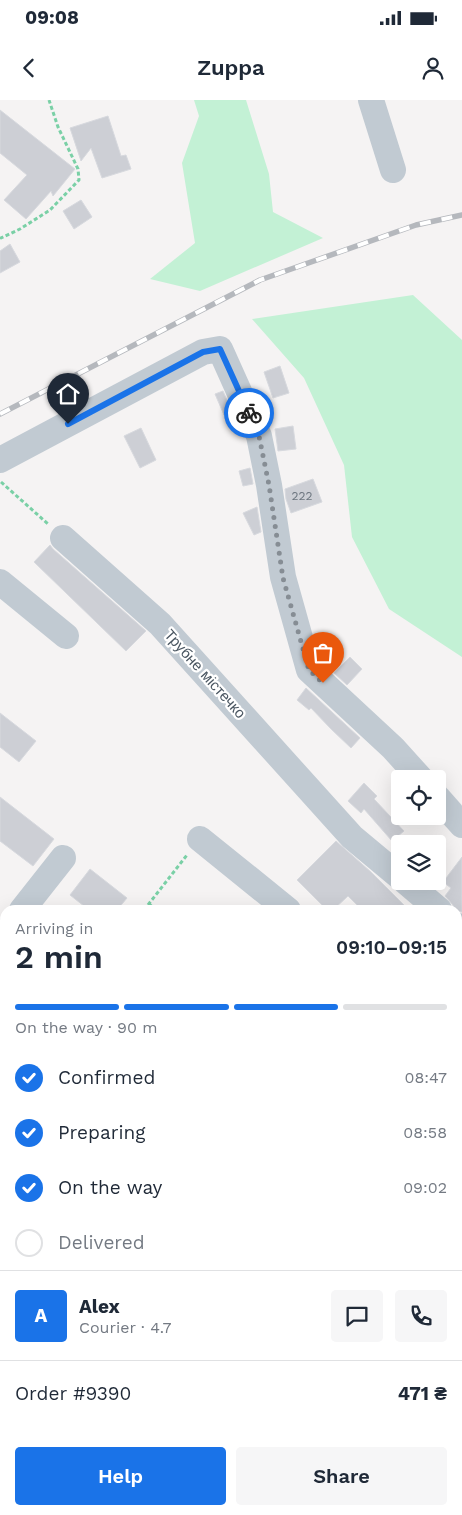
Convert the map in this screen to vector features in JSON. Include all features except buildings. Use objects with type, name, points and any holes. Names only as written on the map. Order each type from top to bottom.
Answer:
[{"type":"street","points":[[371,100],[393,170]]},
{"type":"street","points":[[0,460],[203,352],[220,349],[259,436],[269,485],[283,578],[309,670],[393,748],[413,770]]},
{"type":"street","name":"Трубне містечко","points":[[63,538],[160,624],[352,837],[391,870]]},
{"type":"street","points":[[0,582],[66,636]]},
{"type":"street","points":[[446,807],[462,825]]},
{"type":"street","points":[[200,839],[282,905]]},
{"type":"street","points":[[34,905],[63,858]]},
{"type":"street","points":[[416,890],[433,905]]},
{"type":"path","points":[[0,238],[20,229],[50,210],[79,180],[78,169],[58,127],[49,100]]},
{"type":"path","points":[[0,481],[63,538]]},
{"type":"path","points":[[149,904],[200,839]]},
{"type":"green space","points":[[194,100],[246,100],[269,174],[273,212],[323,238],[200,291],[150,279],[195,243],[182,163],[199,116]]},
{"type":"green space","points":[[413,295],[462,340],[462,657],[389,609],[352,537],[344,465],[304,378],[252,319]]},
{"type":"railway","points":[[0,414],[260,280],[416,225],[462,215]]},
{"type":"way so far","points":[[249,413],[259,436],[269,485],[283,578],[309,670],[323,683]]},
{"type":"route","points":[[68,424],[203,352],[220,349],[249,413]]}]
